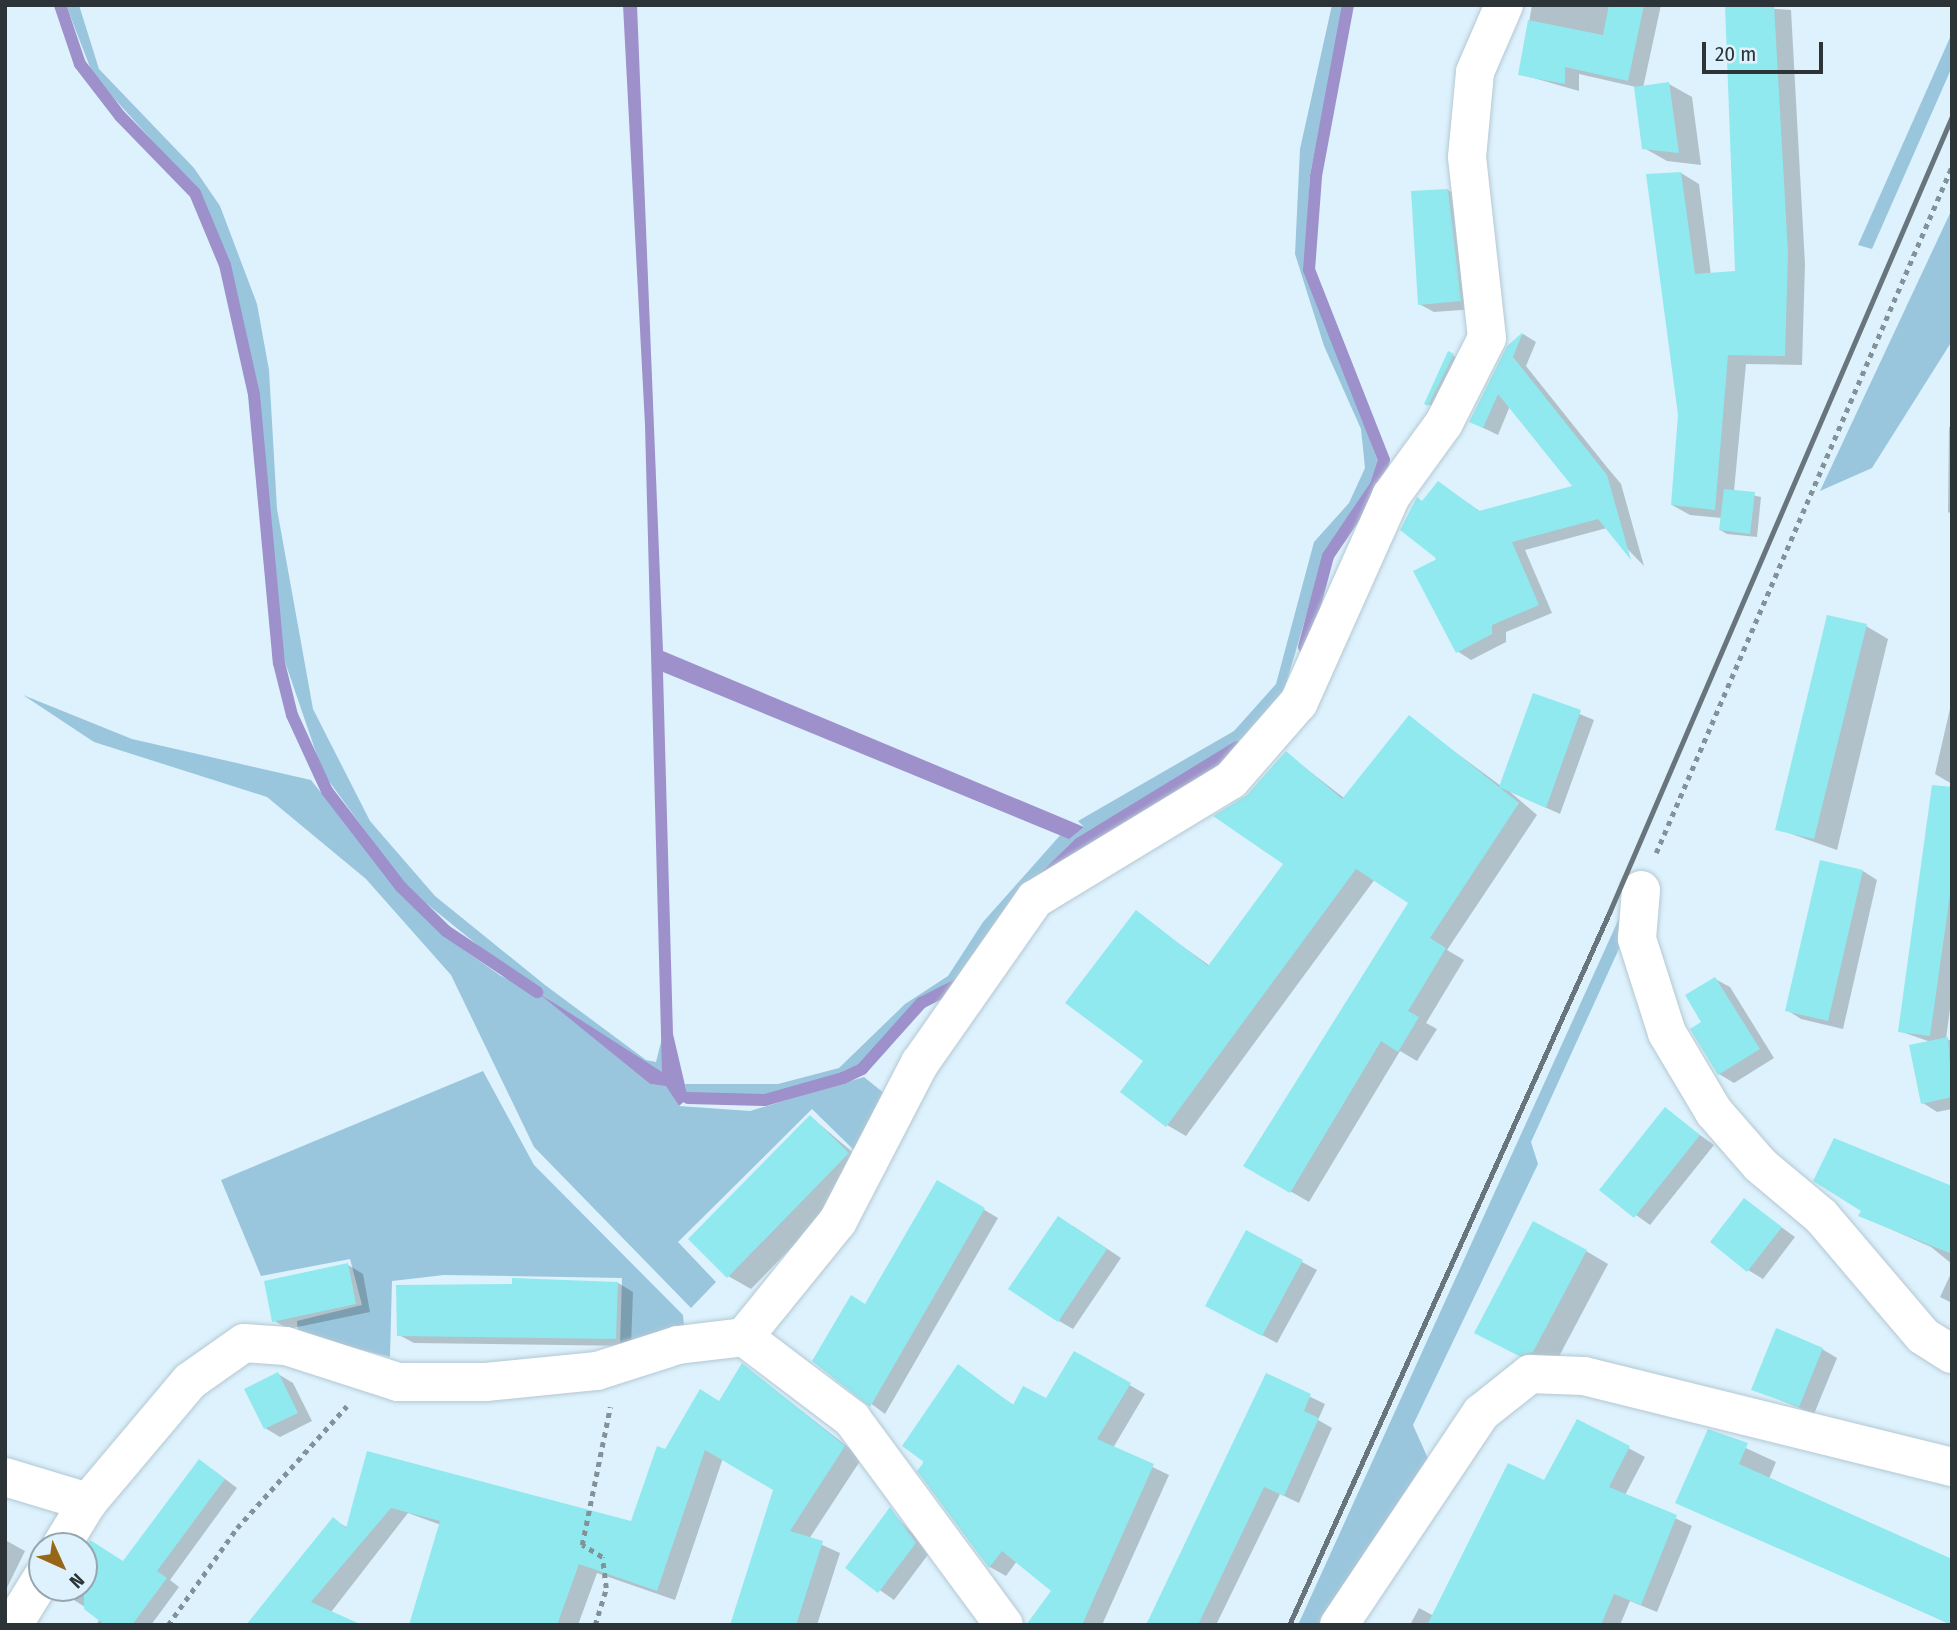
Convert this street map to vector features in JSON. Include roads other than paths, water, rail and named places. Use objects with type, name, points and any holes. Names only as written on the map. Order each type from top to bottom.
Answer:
[{"type":"street","points":[[70,1532],[88,1502],[190,1381],[244,1343],[286,1346],[398,1382],[486,1382],[620,1364],[678,1345],[744,1337],[838,1221],[920,1063],[1035,899],[1231,780],[1299,702],[1391,496],[1444,423],[1487,338],[1467,157],[1475,72],[1504,5]]},
{"type":"street","points":[[1641,890],[1637,939],[1667,1033],[1714,1112],[1760,1165],[1821,1216],[1923,1336],[1952,1354]]},
{"type":"street","points":[[744,1337],[852,1419],[1004,1625]]},
{"type":"street","points":[[1339,1625],[1481,1413],[1530,1374],[1584,1376],[1952,1467]]},
{"type":"street","points":[[5,1477],[88,1502]]},
{"type":"street","points":[[13,1625],[28,1601]]},
{"type":"waterway","points":[[60,5],[80,64],[120,116],[195,193],[225,265],[254,395],[279,663],[292,715],[327,791],[401,887],[446,931],[537,992]]},
{"type":"waterway","points":[[1304,647],[1328,556],[1376,485],[1384,460],[1309,270],[1316,176],[1348,5]]},
{"type":"waterway","points":[[1045,877],[1080,843],[1237,747]]},
{"type":"waterway","points":[[688,1098],[765,1100],[843,1078],[862,1069],[921,1003],[959,984]]},
{"type":"railway","points":[[1289,1625],[1609,913],[1952,116]]}]
